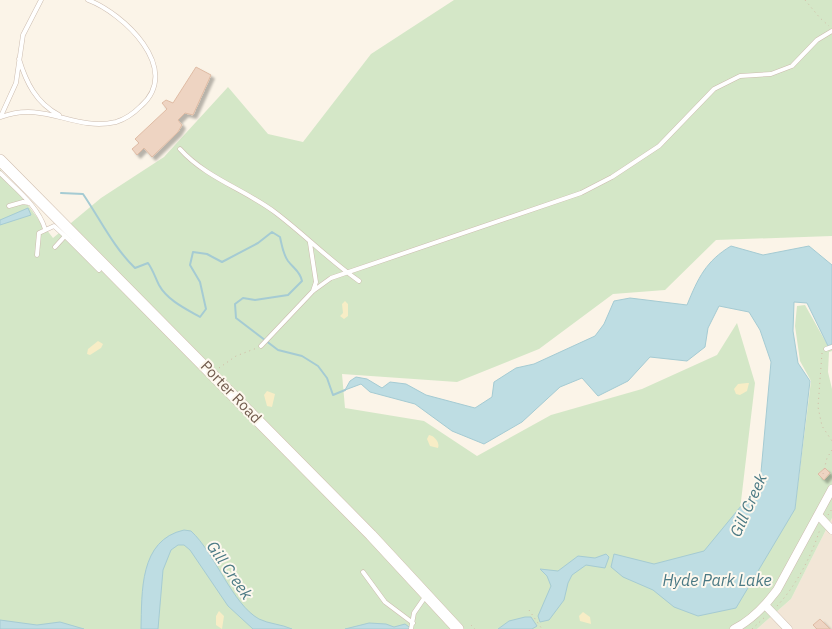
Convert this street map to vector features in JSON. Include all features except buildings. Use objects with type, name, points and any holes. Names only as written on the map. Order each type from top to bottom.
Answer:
[{"type":"main road","name":"Porter Road","points":[[0,160],[214,374],[458,629]]},
{"type":"street","points":[[734,629],[744,624],[765,605],[777,590],[832,489]]},
{"type":"street","points":[[819,516],[832,530]]},
{"type":"street","points":[[765,605],[788,629]]},
{"type":"lane","points":[[0,117],[16,83],[23,34],[42,0]]},
{"type":"lane","points":[[0,117],[14,112],[29,110],[91,125],[116,122],[132,114],[145,103],[154,89],[154,63],[148,51],[110,10],[88,0]]},
{"type":"lane","points":[[261,346],[313,291],[331,278],[581,193],[612,177],[659,146],[714,89],[740,76],[771,74],[792,66],[817,40],[832,29]]},
{"type":"lane","points":[[19,58],[25,78],[41,102],[51,111],[68,119]]},
{"type":"lane","points":[[180,149],[208,172],[250,194],[277,213],[310,243],[359,281]]},
{"type":"lane","points":[[0,173],[29,203],[41,218],[45,229]]},
{"type":"lane","points":[[0,184],[5,178]]},
{"type":"lane","points":[[9,206],[22,202],[29,203]]},
{"type":"lane","points":[[38,255],[40,232],[54,226],[99,270]]},
{"type":"lane","points":[[55,247],[65,236]]},
{"type":"lane","points":[[310,243],[316,282],[313,291]]},
{"type":"lane","points":[[826,349],[832,347]]},
{"type":"lane","points":[[363,572],[385,602],[413,623]]},
{"type":"lane","points":[[411,629],[414,614],[427,596]]},
{"type":"path","points":[[805,0],[832,29]]},
{"type":"path","points":[[214,374],[236,356],[261,346]]},
{"type":"path","points":[[826,349],[821,353],[818,407],[822,426],[832,440]]},
{"type":"path","points":[[823,474],[827,458],[832,450]]},
{"type":"path","points":[[752,629],[785,597],[816,542],[821,527]]},
{"type":"path","points":[[529,610],[542,629]]},
{"type":"path","points":[[471,625],[475,629]]},
{"type":"shaded area","points":[[832,518],[832,629],[757,629],[791,599]]},
{"type":"green space","points":[[454,0],[832,0],[832,236],[716,240],[665,290],[613,294],[539,349],[457,382],[342,374],[345,408],[424,421],[477,456],[551,415],[642,389],[717,355],[737,323],[755,383],[737,535],[795,509],[811,381],[800,361],[795,326],[797,306],[805,305],[828,346],[832,345],[832,351],[829,352],[828,372],[832,389],[832,518],[791,599],[757,629],[0,629],[0,169],[53,238],[101,198],[164,157],[228,87],[268,134],[303,142],[371,54]]},
{"type":"sand","points":[[345,301],[348,304],[348,316],[344,319],[340,316],[343,313],[342,304]]},
{"type":"sand","points":[[98,341],[103,344],[101,348],[90,355],[87,354],[88,349]]},
{"type":"sand","points":[[749,383],[747,391],[740,395],[736,394],[734,389],[738,384]]},
{"type":"sand","points":[[267,391],[275,394],[272,407],[267,406],[264,395]]},
{"type":"sand","points":[[429,435],[436,440],[438,448],[430,446],[427,439]]},
{"type":"sand","points":[[219,611],[224,616],[222,629],[216,625],[216,616]]},
{"type":"sand","points":[[583,612],[590,617],[591,624],[580,621],[579,616]]},
{"type":"water","points":[[28,208],[31,215],[0,225],[0,220]]},
{"type":"water","name":"Hyde Park Lake","points":[[731,246],[763,255],[809,246],[832,265],[832,344],[828,346],[807,303],[794,302],[793,331],[798,363],[810,381],[795,509],[736,608],[698,616],[674,607],[653,590],[623,577],[611,567],[614,554],[654,564],[704,551],[760,483],[771,362],[760,330],[749,312],[719,306],[708,328],[705,347],[687,361],[650,357],[628,381],[598,396],[582,378],[560,387],[522,422],[484,444],[452,431],[415,404],[370,392],[361,384],[345,390],[350,381],[356,377],[367,379],[382,388],[390,382],[406,384],[426,395],[475,408],[492,397],[494,382],[516,368],[534,364],[595,336],[604,324],[614,301],[630,298],[687,305],[695,286],[709,264]]},
{"type":"water","points":[[184,530],[191,531],[200,540],[240,602],[249,612],[263,621],[292,629],[253,629],[228,606],[190,550],[184,545],[178,545],[171,550],[163,570],[158,629],[141,629],[143,584],[151,556],[158,544],[169,536]]},
{"type":"water","points":[[606,554],[609,557],[605,568],[586,565],[572,575],[564,600],[549,620],[540,622],[538,616],[551,586],[547,576],[540,569],[558,571],[578,556],[595,558]]},
{"type":"water","points":[[531,617],[537,626],[532,629],[498,629],[509,621]]},
{"type":"water","points":[[0,620],[37,625],[60,622],[84,629],[0,629]]},
{"type":"water","points":[[369,623],[386,624],[394,627],[405,624],[412,629],[345,629]]},
{"type":"waterway","points":[[61,193],[83,194],[127,260],[135,268],[148,263],[162,290],[177,304],[200,317],[206,309],[200,282],[190,265],[193,252],[207,254],[222,262],[258,243],[272,232],[280,237],[286,258],[298,272],[302,281],[288,295],[255,300],[243,298],[235,304],[236,318],[278,350],[302,356],[318,366],[327,378],[333,395],[345,390]]},
{"type":"water label","name":"Gill Creek","points":[[748,505]]},
{"type":"water label","name":"Gill Creek","points":[[230,570]]}]
